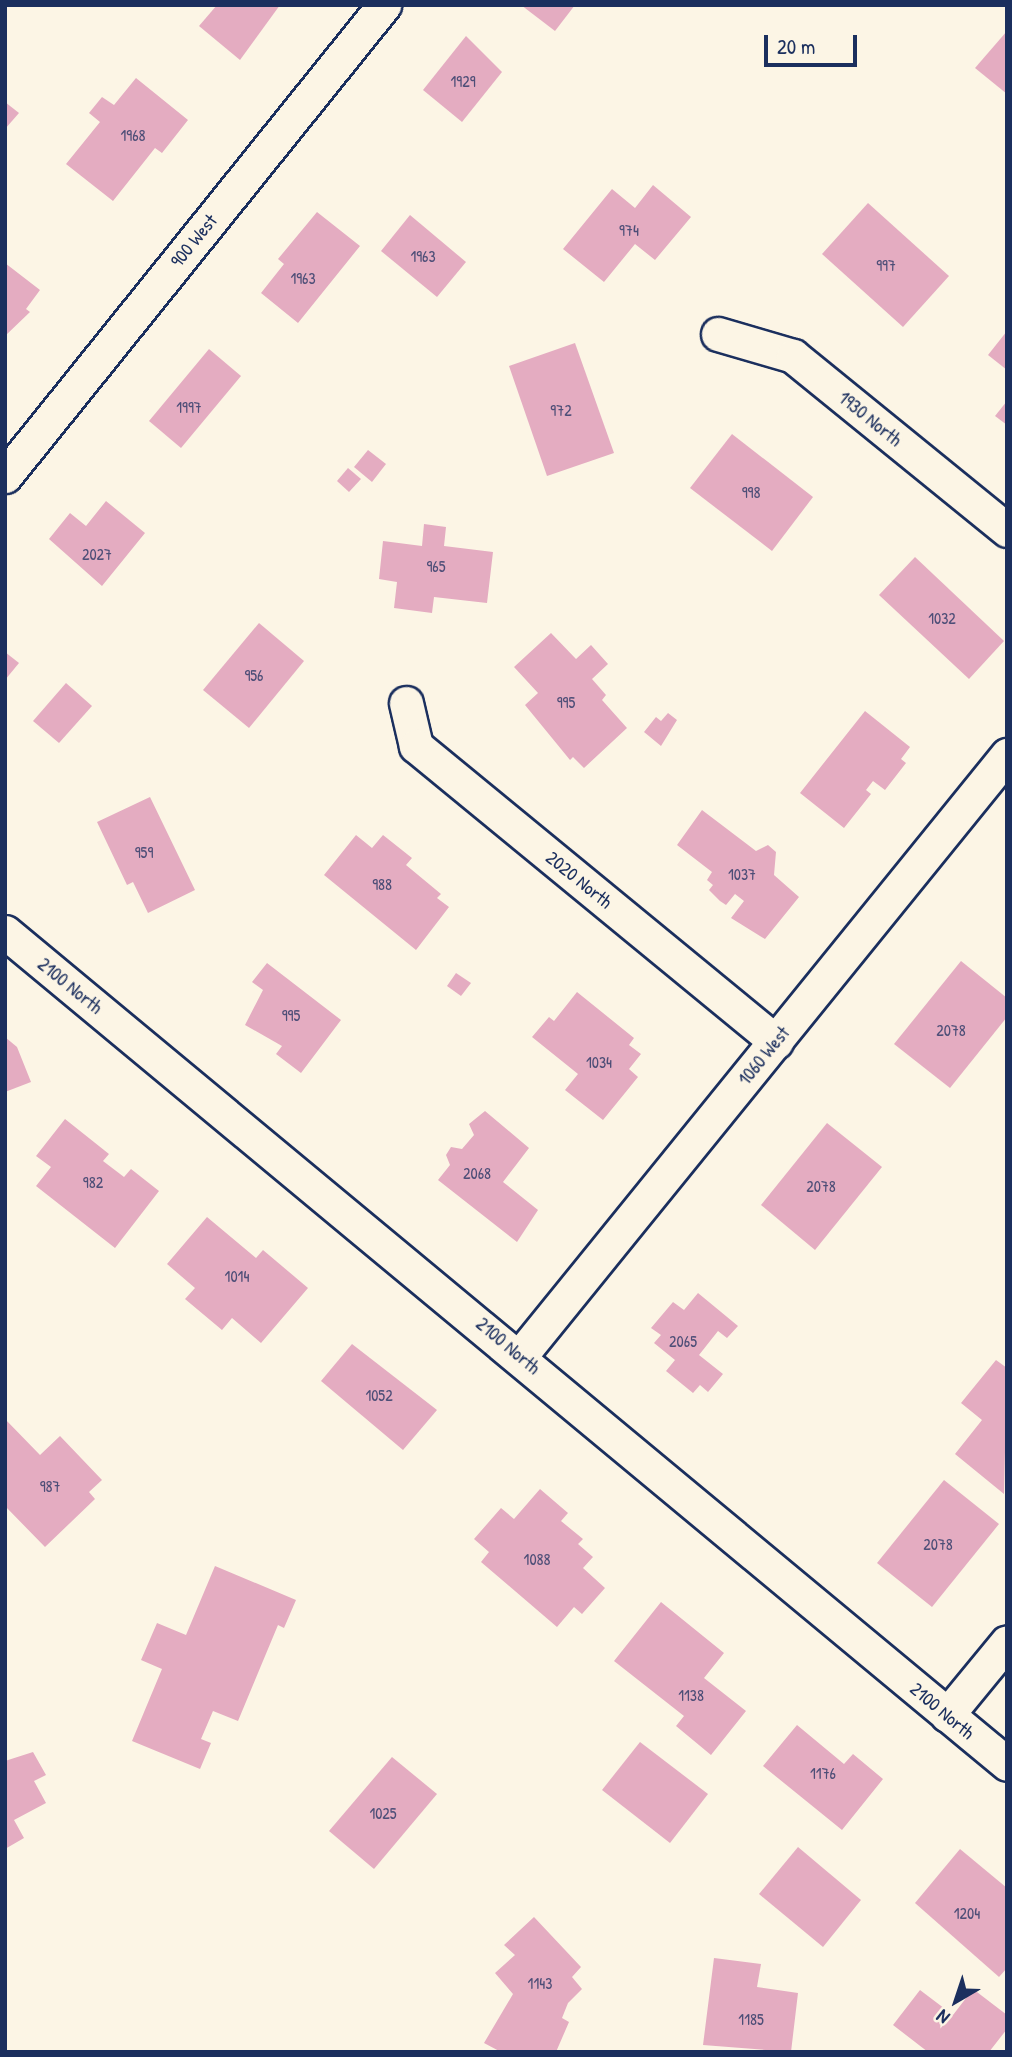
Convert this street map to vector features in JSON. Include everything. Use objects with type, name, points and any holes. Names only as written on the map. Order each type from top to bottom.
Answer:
[{"type":"street","name":"900 West","points":[[5,476],[384,5]]},
{"type":"street","name":"1930 North","points":[[719,334],[793,356],[1007,530]]},
{"type":"street","name":"2020 North","points":[[406,703],[416,746],[775,1042]]},
{"type":"street","name":"1060 West","points":[[520,1356],[1007,755]]},
{"type":"street","name":"2100 North","points":[[5,932],[520,1356],[1007,1764]]},
{"type":"street","points":[[947,1715],[1007,1642]]},
{"type":"building","points":[[217,5],[280,5],[240,60],[199,26]]},
{"type":"building","points":[[521,5],[575,5],[555,31]]},
{"type":"building","points":[[1007,31],[1007,94],[975,68]]},
{"type":"building","points":[[466,36],[502,72],[462,122],[423,90]]},
{"type":"building","points":[[136,78],[188,120],[162,153],[155,148],[113,201],[66,164],[100,122],[89,113],[102,97],[114,105]]},
{"type":"building","points":[[5,102],[19,113],[5,129]]},
{"type":"building","points":[[653,185],[691,217],[655,260],[635,244],[604,282],[563,249],[612,189],[635,208]]},
{"type":"building","points":[[868,203],[949,276],[903,327],[822,254]]},
{"type":"building","points":[[317,212],[360,246],[298,323],[261,293],[284,264],[278,259]]},
{"type":"building","points":[[410,215],[466,262],[437,297],[381,251]]},
{"type":"building","points":[[5,263],[40,290],[26,309],[30,312],[5,336]]},
{"type":"building","points":[[1007,331],[1007,370],[988,355]]},
{"type":"building","points":[[575,343],[614,453],[547,476],[509,366]]},
{"type":"building","points":[[209,349],[241,376],[181,448],[149,421]]},
{"type":"building","points":[[1007,401],[1007,425],[995,416]]},
{"type":"building","points":[[732,434],[813,497],[772,551],[690,488]]},
{"type":"building","points":[[368,450],[386,464],[372,482],[354,467]]},
{"type":"building","points":[[348,468],[361,479],[349,492],[337,481]]},
{"type":"building","points":[[106,501],[145,533],[102,586],[49,539],[70,513],[86,526]]},
{"type":"building","points":[[424,524],[446,527],[444,546],[493,552],[487,603],[434,597],[432,613],[394,608],[397,582],[379,579],[383,541],[422,546]]},
{"type":"building","points":[[915,557],[1004,641],[969,679],[879,595]]},
{"type":"building","points":[[259,623],[304,661],[249,728],[203,690]]},
{"type":"building","points":[[551,633],[576,659],[591,645],[608,664],[592,679],[606,695],[602,700],[627,728],[584,768],[573,757],[570,760],[525,705],[538,693],[514,667]]},
{"type":"building","points":[[5,652],[19,663],[5,680]]},
{"type":"building","points":[[66,683],[92,706],[59,743],[33,721]]},
{"type":"building","points":[[865,711],[910,747],[901,759],[906,763],[885,790],[873,781],[866,790],[871,794],[844,828],[800,793]]},
{"type":"building","points":[[668,713],[677,720],[661,746],[644,732],[656,717],[661,721]]},
{"type":"building","points":[[150,797],[195,890],[148,913],[133,882],[127,885],[97,822]]},
{"type":"building","points":[[702,810],[756,851],[768,845],[776,852],[774,875],[799,897],[765,939],[731,918],[744,901],[735,894],[726,905],[720,901],[709,890],[713,885],[707,880],[712,872],[677,845]]},
{"type":"building","points":[[356,835],[372,848],[383,835],[412,858],[406,865],[441,894],[437,898],[449,907],[416,950],[324,875]]},
{"type":"building","points":[[961,961],[1007,998],[1007,1017],[950,1088],[894,1044]]},
{"type":"building","points":[[267,963],[341,1020],[301,1073],[276,1054],[282,1046],[245,1025],[263,990],[252,982]]},
{"type":"building","points":[[456,973],[471,983],[461,996],[447,986]]},
{"type":"building","points":[[577,992],[634,1038],[629,1045],[641,1054],[629,1069],[638,1077],[603,1120],[565,1090],[578,1074],[532,1037],[549,1017],[554,1021]]},
{"type":"building","points":[[5,1037],[17,1047],[31,1082],[5,1092]]},
{"type":"building","points":[[485,1111],[529,1148],[503,1182],[538,1210],[517,1242],[438,1180],[450,1165],[446,1155],[451,1147],[462,1149],[474,1135],[469,1124]]},
{"type":"building","points":[[65,1119],[109,1154],[103,1161],[124,1177],[131,1169],[159,1191],[115,1248],[36,1186],[51,1167],[36,1156]]},
{"type":"building","points":[[827,1123],[882,1167],[815,1250],[761,1205]]},
{"type":"building","points":[[207,1217],[256,1258],[263,1250],[308,1288],[261,1343],[232,1318],[222,1330],[185,1299],[195,1288],[167,1264]]},
{"type":"building","points":[[698,1293],[738,1326],[727,1338],[718,1331],[699,1355],[723,1374],[708,1392],[700,1385],[693,1393],[666,1371],[675,1360],[654,1343],[661,1335],[651,1328],[673,1302],[684,1310]]},
{"type":"building","points":[[352,1344],[437,1410],[403,1450],[321,1381]]},
{"type":"building","points":[[996,1360],[1007,1368],[1004,1494],[955,1454],[982,1420],[961,1403]]},
{"type":"building","points":[[5,1419],[40,1455],[60,1436],[102,1480],[89,1492],[95,1499],[45,1547],[5,1506]]},
{"type":"building","points":[[944,1480],[999,1524],[932,1607],[877,1563]]},
{"type":"building","points":[[540,1489],[568,1513],[561,1521],[583,1539],[578,1544],[593,1557],[583,1568],[605,1588],[582,1614],[574,1607],[557,1627],[481,1562],[489,1552],[474,1539],[501,1508],[514,1519]]},
{"type":"building","points":[[215,1566],[296,1600],[284,1628],[278,1625],[238,1721],[213,1711],[201,1739],[211,1743],[200,1769],[132,1741],[162,1669],[141,1660],[157,1623],[186,1635]]},
{"type":"building","points":[[661,1602],[724,1653],[704,1678],[746,1711],[711,1755],[676,1726],[684,1716],[614,1661]]},
{"type":"building","points":[[797,1725],[844,1764],[853,1754],[883,1779],[842,1830],[763,1766]]},
{"type":"building","points":[[640,1742],[708,1794],[670,1843],[602,1790]]},
{"type":"building","points":[[33,1752],[46,1775],[34,1781],[46,1803],[14,1820],[24,1838],[5,1849],[5,1761]]},
{"type":"building","points":[[392,1757],[437,1794],[374,1869],[329,1831]]},
{"type":"building","points":[[798,1847],[861,1900],[823,1947],[759,1894]]},
{"type":"building","points":[[960,1849],[1007,1888],[1007,1968],[999,1977],[915,1903]]},
{"type":"building","points":[[534,1917],[581,1967],[572,1977],[582,1989],[568,2003],[562,2018],[569,2022],[556,2052],[501,2052],[484,2043],[513,1994],[495,1973],[515,1955],[504,1945]]},
{"type":"building","points":[[714,1958],[761,1964],[757,1987],[798,1993],[791,2052],[703,2045]]},
{"type":"building","points":[[973,1989],[1007,2015],[1007,2029],[989,2052],[928,2052],[893,2025],[920,1990],[953,2015]]}]
